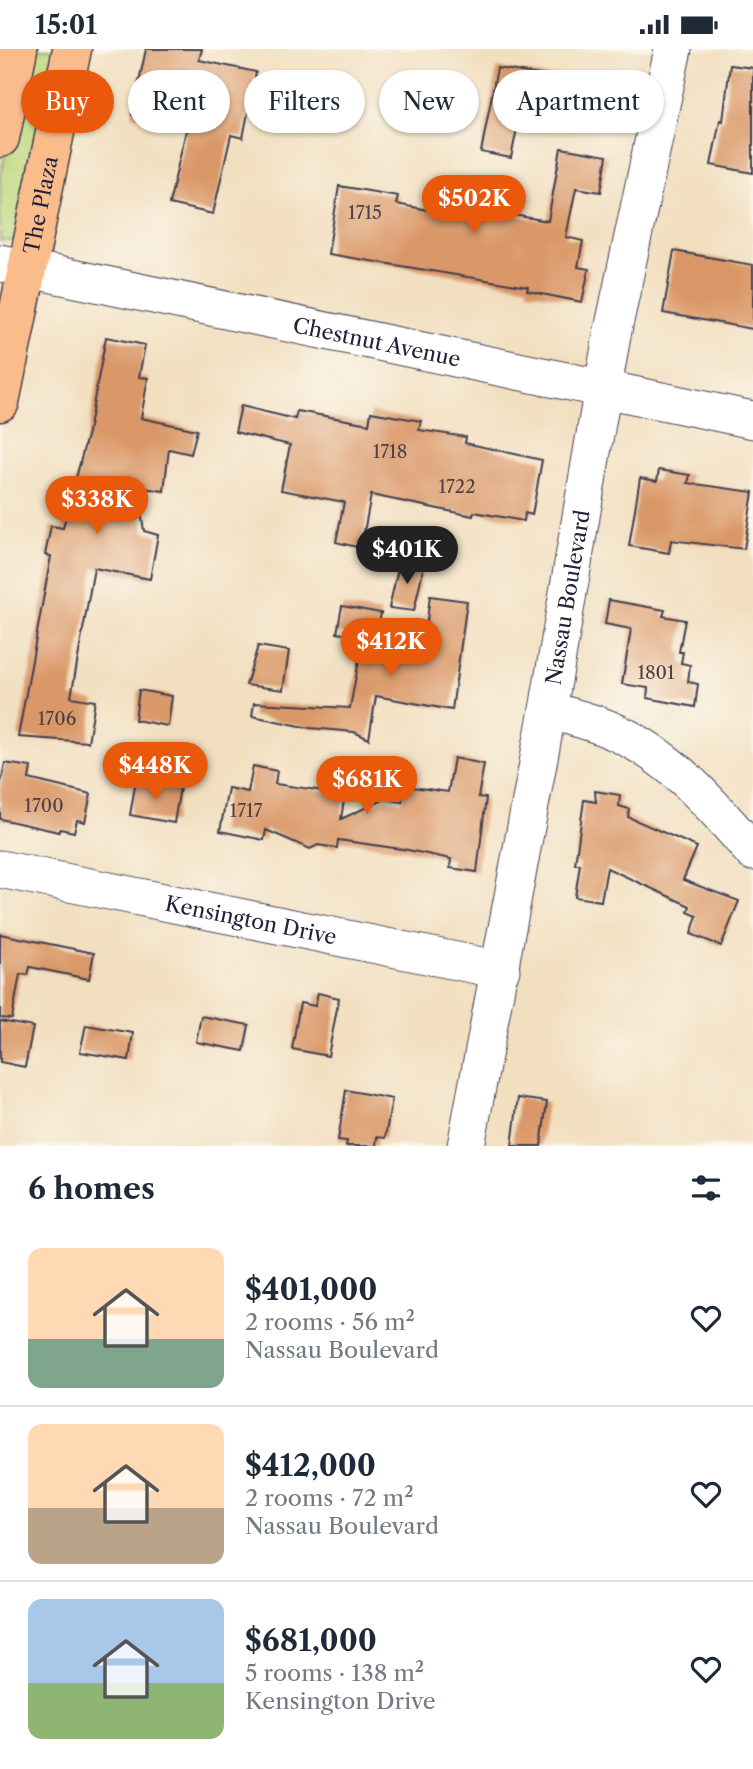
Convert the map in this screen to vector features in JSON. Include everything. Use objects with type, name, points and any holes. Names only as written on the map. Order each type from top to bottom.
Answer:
[{"type":"main road","points":[[0,138],[18,49]]},
{"type":"main road","name":"The Plaza","points":[[0,402],[14,266],[72,49]]},
{"type":"street","name":"Nassau Boulevard","points":[[466,1146],[548,711],[603,388],[673,49]]},
{"type":"street","name":"Chestnut Avenue","points":[[14,266],[753,420]]},
{"type":"street","points":[[548,711],[606,728],[649,750],[704,795],[753,852]]},
{"type":"street","name":"Kensington Drive","points":[[0,869],[501,969]]},
{"type":"green space","points":[[27,49],[63,49],[58,70],[23,70]]},
{"type":"green space","points":[[21,78],[21,133],[42,133],[16,241],[0,241],[0,179]]},
{"type":"building","points":[[146,49],[202,49],[199,60],[246,70],[244,70],[243,138],[231,135],[213,214],[169,204],[185,133],[230,133],[230,70],[142,70]]},
{"type":"building","points":[[730,65],[753,68],[753,173],[711,165],[720,120],[723,121]]},
{"type":"building","points":[[493,89],[493,133],[516,133],[511,158],[481,152]]},
{"type":"building","points":[[561,148],[607,156],[601,192],[576,188],[566,237],[583,241],[578,267],[589,269],[582,302],[527,291],[528,287],[328,254],[339,186],[398,196],[396,204],[476,219],[478,209],[548,221]]},
{"type":"building","points":[[674,251],[753,265],[753,329],[663,313]]},
{"type":"building","points":[[106,337],[145,345],[139,377],[148,378],[141,418],[197,430],[191,454],[169,449],[164,491],[137,487],[144,531],[158,535],[150,579],[94,568],[71,697],[95,701],[88,742],[18,737],[51,556],[45,555],[51,526],[63,528],[88,432]]},
{"type":"building","points":[[241,406],[295,419],[297,411],[369,424],[371,412],[421,421],[419,430],[466,437],[465,443],[542,460],[532,515],[525,513],[524,521],[474,512],[473,516],[371,495],[361,548],[336,542],[344,502],[281,490],[290,445],[235,432]]},
{"type":"building","points":[[659,470],[690,475],[688,483],[753,492],[744,549],[671,540],[669,553],[629,546],[640,478],[657,481]]},
{"type":"building","points":[[400,560],[424,565],[414,611],[389,608]]},
{"type":"building","points":[[430,596],[467,601],[452,710],[376,696],[369,739],[354,732],[310,728],[252,716],[254,703],[350,708],[361,649],[422,661]]},
{"type":"building","points":[[609,600],[665,610],[663,616],[685,620],[679,652],[683,652],[681,663],[690,665],[688,682],[698,684],[695,707],[647,698],[648,688],[622,684],[631,629],[605,624]]},
{"type":"building","points":[[342,606],[381,613],[376,640],[337,633]]},
{"type":"building","points":[[258,646],[289,651],[283,690],[246,685]]},
{"type":"building","points":[[139,690],[172,696],[168,726],[135,720]]},
{"type":"building","points":[[454,758],[484,764],[478,797],[486,798],[477,872],[450,868],[451,859],[408,850],[338,840],[337,848],[318,845],[310,849],[266,830],[264,840],[220,831],[228,788],[248,792],[253,766],[277,771],[275,784],[345,794],[341,819],[385,799],[402,802],[404,786],[448,792]]},
{"type":"building","points":[[5,763],[31,767],[29,779],[91,794],[85,822],[77,820],[74,832],[60,829],[59,832],[0,819],[0,787]]},
{"type":"building","points":[[136,780],[180,788],[174,823],[130,815]]},
{"type":"building","points":[[595,791],[620,795],[619,806],[629,809],[628,817],[697,847],[683,880],[739,901],[721,946],[691,934],[697,916],[688,912],[690,906],[607,868],[601,901],[575,897],[580,864],[575,864],[584,800],[596,802]]},
{"type":"building","points":[[0,934],[94,953],[89,979],[30,967],[28,975],[20,974],[12,1019],[0,1018]]},
{"type":"building","points":[[318,993],[339,998],[328,1056],[292,1049],[300,1003],[315,1006]]},
{"type":"building","points":[[201,1016],[249,1025],[244,1051],[196,1042]]},
{"type":"building","points":[[0,1021],[33,1027],[25,1067],[0,1062]]},
{"type":"building","points":[[86,1025],[133,1033],[129,1060],[80,1052]]},
{"type":"building","points":[[346,1090],[392,1099],[385,1138],[377,1137],[376,1146],[346,1146],[347,1141],[338,1140]]},
{"type":"building","points":[[518,1098],[547,1102],[541,1146],[512,1146]]}]
